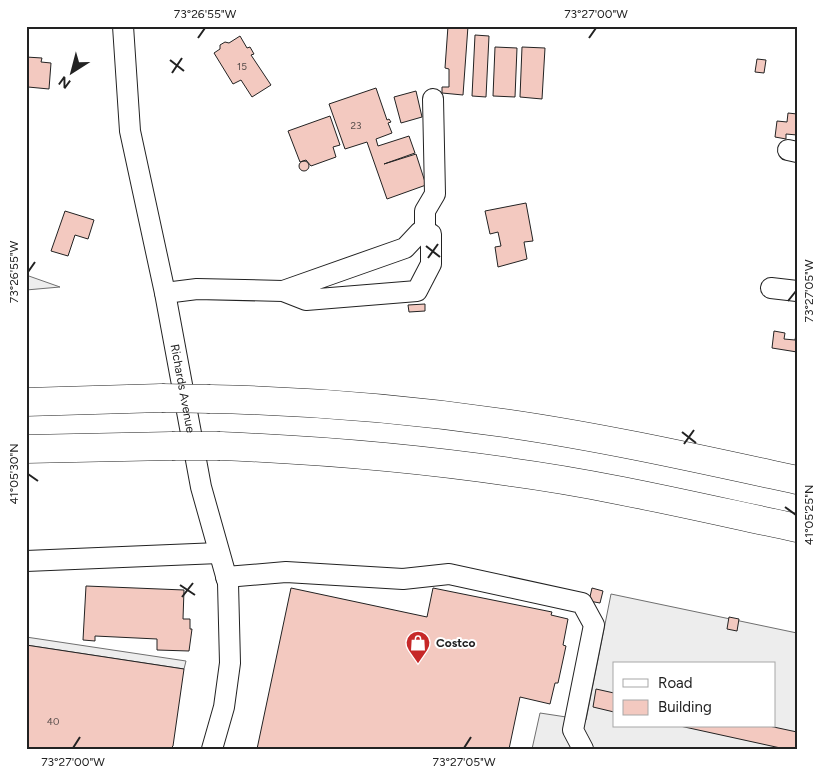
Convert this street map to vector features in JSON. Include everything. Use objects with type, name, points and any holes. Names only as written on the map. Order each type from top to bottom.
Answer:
[{"type":"highway","points":[[26,402],[162,398],[375,408],[505,423],[632,445],[797,480]]},
{"type":"highway","points":[[26,450],[220,446],[381,456],[512,472],[623,492],[797,528]]},
{"type":"street","name":"Richards Avenue","points":[[123,26],[130,131],[166,293],[201,487],[226,578],[230,663],[224,707],[212,749]]},
{"type":"street","points":[[425,233],[426,210],[435,194],[433,99]]},
{"type":"street","points":[[166,293],[197,289],[283,291],[306,300],[416,291],[431,264],[431,234],[420,232],[405,248],[283,291]]},
{"type":"street","points":[[771,288],[797,291]]},
{"type":"street","points":[[26,561],[219,553]]},
{"type":"street","points":[[226,578],[286,572],[403,579],[449,574],[582,603],[594,625],[572,730],[583,749]]},
{"type":"shaded area","points":[[26,275],[60,287],[26,290]]},
{"type":"shaded area","points":[[611,594],[797,633],[797,749],[532,749],[540,713],[586,720]]},
{"type":"shaded area","points":[[26,637],[186,661],[184,669],[26,645]]},
{"type":"building","points":[[448,26],[468,26],[463,95],[442,93],[442,87],[449,87],[449,69],[445,68]]},
{"type":"building","points":[[475,35],[489,36],[486,97],[472,96]]},
{"type":"building","points":[[240,36],[247,48],[250,47],[254,54],[251,55],[271,85],[252,97],[241,80],[233,84],[214,53],[220,49],[220,45],[225,42],[229,43]]},
{"type":"building","points":[[495,47],[517,48],[515,97],[493,96]]},
{"type":"building","points":[[522,47],[545,48],[542,99],[520,97]]},
{"type":"building","points":[[26,57],[42,58],[41,62],[51,63],[49,89],[28,87]]},
{"type":"building","points":[[757,59],[766,60],[764,73],[755,72]]},
{"type":"building","points":[[376,88],[387,120],[389,119],[391,122],[388,123],[392,133],[376,139],[378,146],[409,136],[415,153],[384,164],[416,154],[426,185],[387,199],[367,142],[345,149],[329,104]]},
{"type":"building","points":[[416,91],[422,117],[401,123],[394,97]]},
{"type":"building","points":[[788,113],[797,114],[797,135],[786,134],[786,139],[775,137],[777,121],[787,122]]},
{"type":"building","points":[[330,116],[340,145],[333,147],[336,157],[311,166],[306,160],[300,162],[288,131]]},
{"type":"building","points":[[304,161],[309,166],[304,171],[299,166]]},
{"type":"building","points":[[526,203],[533,241],[524,242],[527,259],[498,267],[495,247],[501,246],[498,232],[490,234],[485,211]]},
{"type":"building","points":[[65,211],[94,220],[88,239],[75,235],[68,256],[51,251]]},
{"type":"building","points":[[425,304],[425,311],[409,312],[408,305]]},
{"type":"building","points":[[797,329],[797,352],[772,348],[774,331],[785,333],[784,339],[795,340]]},
{"type":"building","points":[[86,586],[184,590],[183,619],[190,619],[190,629],[192,629],[189,651],[157,650],[157,639],[95,636],[95,641],[83,640]]},
{"type":"building","name":"Costco","points":[[291,588],[427,617],[433,588],[552,612],[551,615],[568,619],[563,645],[566,646],[558,683],[555,683],[550,704],[520,697],[509,749],[257,749]]},
{"type":"building","points":[[592,588],[603,591],[600,603],[589,601]]},
{"type":"building","points":[[729,617],[739,619],[737,631],[727,629]]},
{"type":"building","points":[[26,645],[184,669],[173,746],[170,749],[26,749]]},
{"type":"building","points":[[596,689],[613,693],[613,712],[593,707]]},
{"type":"building","points":[[689,728],[776,728],[797,732],[797,749],[785,749]]},
{"type":"place","name":"Costco","points":[[418,664]]}]
